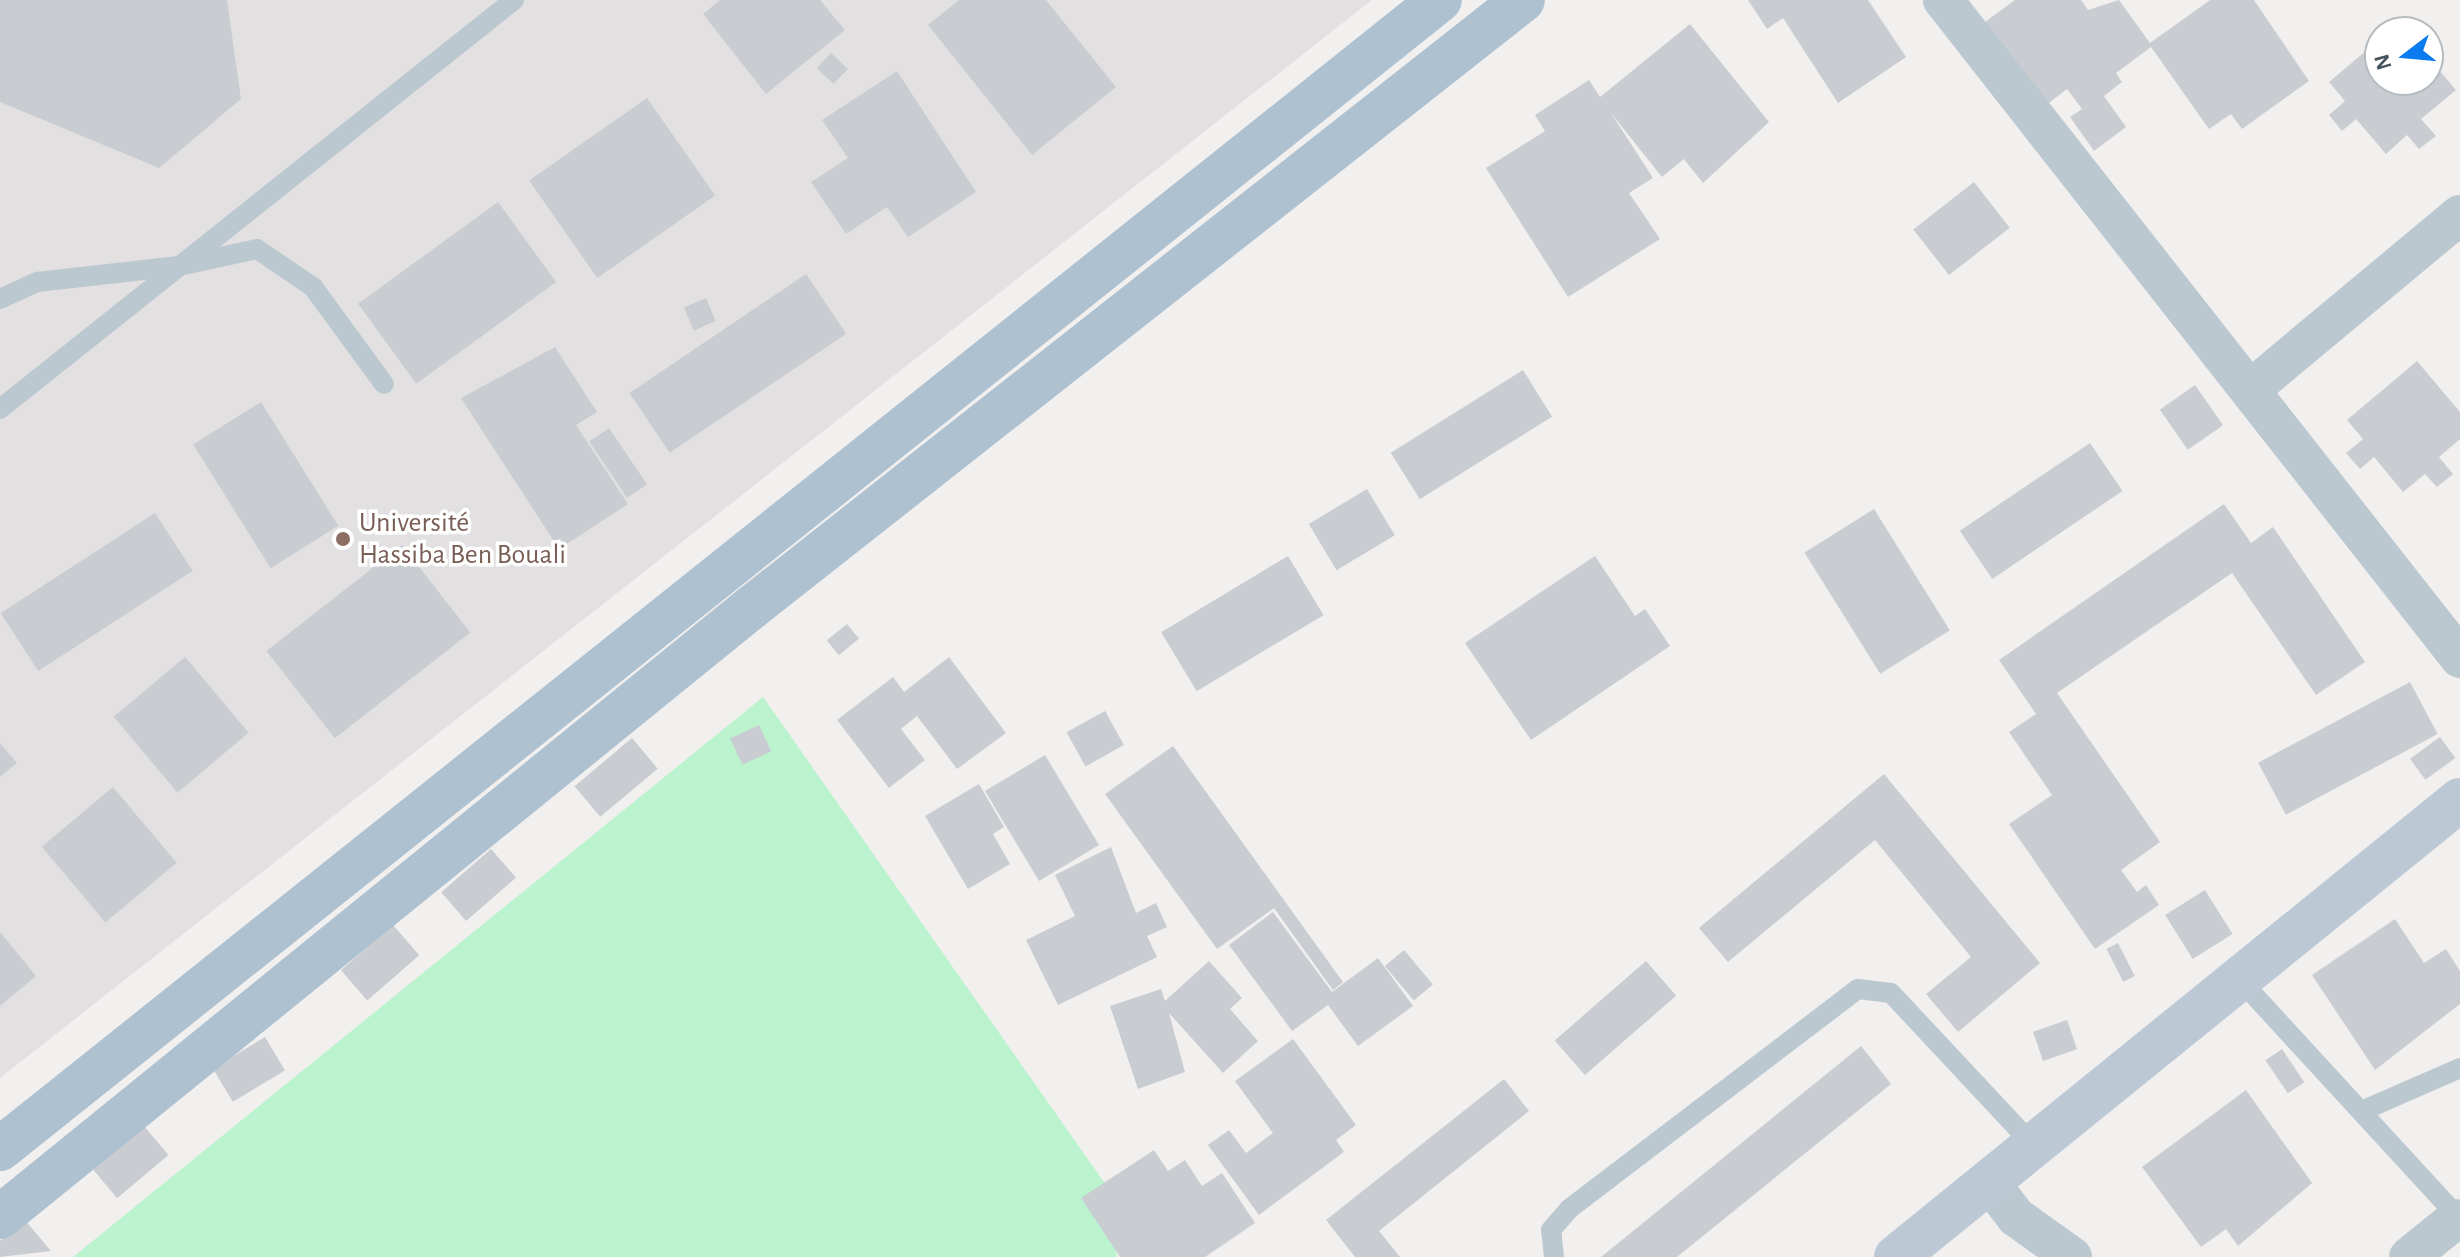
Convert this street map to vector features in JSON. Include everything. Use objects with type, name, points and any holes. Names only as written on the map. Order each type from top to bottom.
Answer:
[{"type":"main road","points":[[0,1149],[1440,0]]},
{"type":"main road","points":[[0,1217],[752,607],[1523,0]]},
{"type":"street","points":[[1943,0],[2460,658]]},
{"type":"street","points":[[2251,389],[2460,215]]},
{"type":"street","points":[[1896,1257],[2241,981],[2460,800]]},
{"type":"street","points":[[1990,1183],[2016,1217],[2072,1257]]},
{"type":"street","points":[[2409,1257],[2458,1219]]},
{"type":"lane","points":[[0,409],[514,0]]},
{"type":"lane","points":[[0,299],[37,282],[179,266],[257,249],[313,287],[384,384]]},
{"type":"lane","points":[[2241,981],[2364,1110],[2458,1219]]},
{"type":"lane","points":[[1554,1257],[1551,1230],[1562,1214],[1858,989],[1891,993],[2035,1147]]},
{"type":"lane","points":[[2364,1110],[2460,1068]]},
{"type":"shaded area","name":"Université Hassiba Ben Bouali","points":[[0,0],[1372,0],[0,1078]]},
{"type":"green space","points":[[763,697],[1106,1185],[1117,1257],[73,1257]]},
{"type":"building","points":[[0,0],[227,0],[241,99],[159,168],[0,102]]},
{"type":"building","points":[[720,0],[820,0],[845,30],[766,94],[703,14]]},
{"type":"building","points":[[959,0],[1046,0],[1116,87],[1032,155],[928,25]]},
{"type":"building","points":[[1748,0],[1868,0],[1906,57],[1838,103],[1783,18],[1767,29]]},
{"type":"building","points":[[2015,0],[2081,0],[2088,10],[2119,0],[2150,43],[2210,0],[2254,0],[2309,81],[2242,129],[2231,114],[2209,129],[2151,47],[2116,73],[2122,82],[2104,96],[2126,127],[2094,151],[2070,117],[2082,109],[2067,89],[2046,105],[1985,22]]},
{"type":"building","points":[[1690,24],[1769,122],[1703,183],[1684,159],[1662,177],[1611,113],[1653,178],[1629,193],[1660,239],[1568,297],[1486,168],[1545,131],[1535,115],[1589,80],[1600,97]]},
{"type":"building","points":[[2364,52],[2364,96],[2444,96],[2444,76],[2456,90],[2421,119],[2436,136],[2419,149],[2407,135],[2386,154],[2356,119],[2342,131],[2329,115],[2345,101],[2329,82]]},
{"type":"building","points":[[831,53],[848,69],[833,84],[817,68]]},
{"type":"building","points":[[897,71],[976,192],[908,237],[887,207],[846,234],[811,182],[848,158],[822,120]]},
{"type":"building","points":[[647,98],[715,195],[597,278],[529,181]]},
{"type":"building","points":[[1974,182],[2010,228],[1949,275],[1913,229]]},
{"type":"building","points":[[498,202],[556,282],[416,384],[358,304]]},
{"type":"building","points":[[806,274],[846,334],[670,453],[629,393]]},
{"type":"building","points":[[706,298],[716,321],[694,330],[684,307]]},
{"type":"building","points":[[555,347],[597,412],[576,425],[628,504],[559,549],[461,398]]},
{"type":"building","points":[[2417,361],[2460,412],[2460,439],[2439,457],[2453,474],[2437,487],[2425,474],[2403,492],[2374,457],[2360,469],[2346,453],[2363,439],[2347,420]]},
{"type":"building","points":[[1523,370],[1552,417],[1420,499],[1391,453]]},
{"type":"building","points":[[2195,385],[2223,425],[2188,450],[2160,410]]},
{"type":"building","points":[[261,402],[338,526],[271,568],[193,444]]},
{"type":"building","points":[[609,428],[647,484],[627,498],[589,441]]},
{"type":"building","points":[[2090,443],[2122,491],[1992,579],[1960,531]]},
{"type":"building","points":[[1367,489],[1395,535],[1337,570],[1309,524]]},
{"type":"building","points":[[2224,504],[2251,543],[2273,527],[2365,662],[2316,695],[2232,573],[2057,693],[2160,842],[2121,870],[2137,892],[2146,885],[2159,905],[2095,949],[2009,824],[2052,795],[2009,732],[2036,714],[1999,660]]},
{"type":"building","points":[[1874,509],[1950,630],[1880,674],[1804,552]]},
{"type":"building","points":[[155,513],[193,571],[38,671],[1,613]]},
{"type":"building","points":[[402,545],[470,632],[335,738],[266,651]]},
{"type":"building","points":[[1288,556],[1324,615],[1197,691],[1161,632]]},
{"type":"building","points":[[1595,556],[1635,616],[1645,609],[1670,646],[1531,740],[1465,643]]},
{"type":"building","points":[[847,624],[859,639],[839,655],[827,640]]},
{"type":"building","points":[[185,657],[249,733],[177,793],[114,717]]},
{"type":"building","points":[[949,657],[1006,733],[957,769],[917,716],[901,729],[925,760],[889,788],[837,720],[893,677],[904,692]]},
{"type":"building","points":[[2410,682],[2438,734],[2286,815],[2258,763]]},
{"type":"building","points":[[1105,711],[1124,745],[1085,766],[1067,732]]},
{"type":"building","points":[[759,725],[771,751],[742,765],[730,739]]},
{"type":"building","points":[[2440,737],[2455,758],[2425,780],[2410,759]]},
{"type":"building","points":[[632,738],[658,769],[600,817],[575,786]]},
{"type":"building","points":[[0,743],[17,763],[0,777]]},
{"type":"building","points":[[1173,746],[1343,982],[1333,990],[1274,908],[1217,949],[1105,794]]},
{"type":"building","points":[[1045,755],[1099,845],[1039,881],[985,791]]},
{"type":"building","points":[[1884,774],[2040,963],[1958,1032],[1926,994],[1971,957],[1875,840],[1728,962],[1699,928]]},
{"type":"building","points":[[979,784],[1004,827],[993,834],[1010,864],[968,889],[925,816]]},
{"type":"building","points":[[113,787],[177,863],[105,923],[42,847]]},
{"type":"building","points":[[1111,847],[1136,913],[1156,903],[1167,927],[1147,936],[1157,957],[1058,1005],[1026,940],[1075,916],[1055,875]]},
{"type":"building","points":[[491,849],[516,878],[466,921],[441,892]]},
{"type":"building","points":[[2205,890],[2233,934],[2193,959],[2165,915]]},
{"type":"building","points":[[1273,912],[1332,992],[1378,958],[1413,1006],[1358,1046],[1328,1005],[1292,1031],[1229,945]]},
{"type":"building","points":[[2395,919],[2424,963],[2446,949],[2460,971],[2460,1004],[2375,1070],[2312,975]]},
{"type":"building","points":[[393,925],[419,955],[367,1000],[341,970]]},
{"type":"building","points":[[0,932],[36,976],[0,1006]]},
{"type":"building","points":[[2118,943],[2135,976],[2123,982],[2106,949]]},
{"type":"building","points":[[1404,950],[1433,984],[1414,1001],[1385,966]]},
{"type":"building","points":[[1209,961],[1242,998],[1230,1009],[1258,1041],[1223,1073],[1169,1013],[1185,1072],[1138,1089],[1110,1006],[1161,989],[1165,1001]]},
{"type":"building","points":[[1646,961],[1676,996],[1585,1075],[1555,1040]]},
{"type":"building","points":[[2067,1020],[2077,1049],[2043,1061],[2033,1032]]},
{"type":"building","points":[[265,1037],[285,1070],[233,1102],[213,1068]]},
{"type":"building","points":[[1293,1039],[1356,1125],[1336,1140],[1344,1152],[1259,1215],[1208,1145],[1229,1130],[1246,1153],[1273,1133],[1235,1081]]},
{"type":"building","points":[[1861,1046],[1891,1084],[1677,1257],[1601,1257]]},
{"type":"building","points":[[2282,1049],[2304,1082],[2288,1093],[2265,1060]]},
{"type":"building","points":[[1504,1079],[1529,1111],[1379,1231],[1400,1257],[1355,1257],[1326,1220]]},
{"type":"building","points":[[2246,1090],[2312,1183],[2238,1246],[2226,1229],[2201,1247],[2142,1167]]},
{"type":"building","points":[[144,1126],[168,1155],[117,1198],[93,1169]]},
{"type":"building","points":[[1154,1150],[1168,1171],[1185,1160],[1202,1186],[1222,1173],[1255,1223],[1205,1257],[1120,1257],[1081,1198]]},
{"type":"building","points":[[25,1220],[51,1251],[0,1257],[0,1241]]},
{"type":"place","name":"Université Hassiba Ben Bouali","points":[[343,539]]}]
